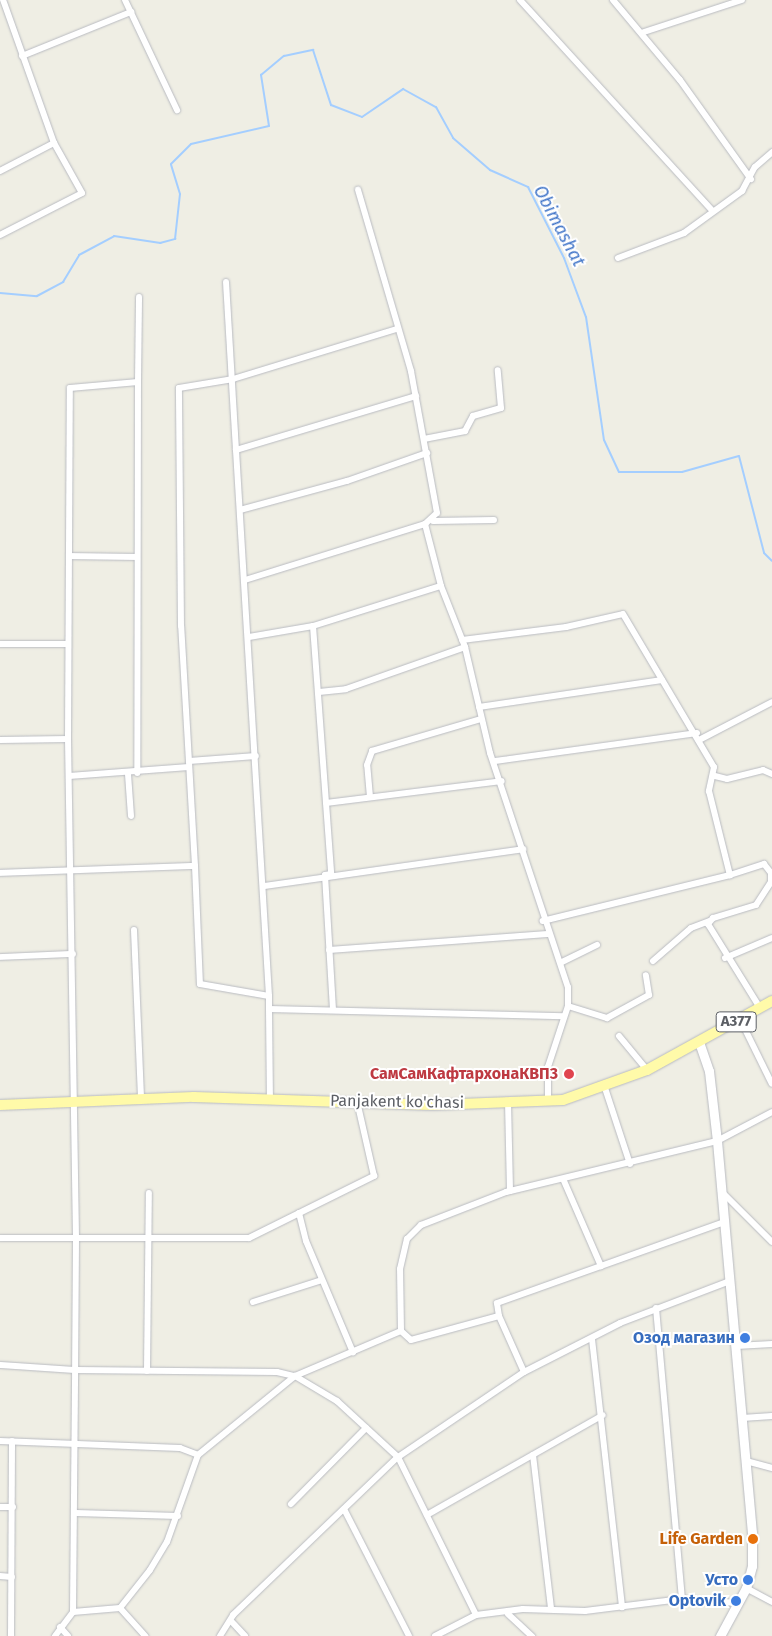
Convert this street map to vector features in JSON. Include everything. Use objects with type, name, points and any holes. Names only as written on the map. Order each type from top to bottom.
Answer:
[{"type":"main road","name":"Panjakent ko'chasi","points":[[0,1105],[74,1105],[141,1100],[270,1099],[357,1101],[432,1106],[548,1101],[606,1088],[647,1070],[772,1001]]},
{"type":"main road","points":[[699,1042],[709,1071],[717,1141],[746,1461],[752,1566],[746,1588],[720,1636]]},
{"type":"street","points":[[0,235],[82,193],[54,143],[3,0]]},
{"type":"street","points":[[124,0],[177,110]]},
{"type":"street","points":[[520,0],[712,210]]},
{"type":"street","points":[[614,0],[680,80],[751,179]]},
{"type":"street","points":[[644,32],[742,0]]},
{"type":"street","points":[[22,56],[131,12]]},
{"type":"street","points":[[0,171],[54,143]]},
{"type":"street","points":[[618,258],[684,233],[751,179],[755,167],[772,152]]},
{"type":"street","points":[[358,190],[416,396],[437,513],[433,521]]},
{"type":"street","points":[[226,282],[264,886],[269,996],[270,1099]]},
{"type":"street","points":[[137,773],[135,557],[139,296]]},
{"type":"street","points":[[269,996],[200,984],[181,626],[179,388],[233,379],[397,329]]},
{"type":"street","points":[[424,439],[465,431],[473,416],[501,408],[498,370]]},
{"type":"street","points":[[55,1636],[73,1612],[76,1513],[76,1239],[73,954],[68,739],[70,388],[138,382]]},
{"type":"street","points":[[236,450],[416,396]]},
{"type":"street","points":[[240,510],[347,481],[427,453]]},
{"type":"street","points":[[245,580],[433,521],[494,520]]},
{"type":"street","points":[[425,524],[441,586],[465,647],[481,719],[523,849],[547,934],[562,962],[568,1006],[548,1067],[548,1101]]},
{"type":"street","points":[[69,556],[135,557]]},
{"type":"street","points":[[249,637],[314,626],[441,586]]},
{"type":"street","points":[[462,640],[566,627],[623,614],[662,680],[699,736],[715,776],[709,791],[730,876]]},
{"type":"street","points":[[264,886],[332,874],[314,626]]},
{"type":"street","points":[[0,644],[68,644]]},
{"type":"street","points":[[319,692],[346,689],[465,647]]},
{"type":"street","points":[[479,707],[662,680]]},
{"type":"street","points":[[494,761],[699,736],[772,702]]},
{"type":"street","points":[[370,797],[367,765],[372,751],[481,719]]},
{"type":"street","points":[[0,740],[68,739]]},
{"type":"street","points":[[69,776],[128,774],[256,756]]},
{"type":"street","points":[[715,776],[727,779],[763,770],[772,774]]},
{"type":"street","points":[[128,774],[131,816]]},
{"type":"street","points":[[326,803],[502,781]]},
{"type":"street","points":[[325,875],[523,849]]},
{"type":"street","points":[[543,921],[730,876],[764,864],[771,872],[771,882],[756,905],[690,928],[653,960]]},
{"type":"street","points":[[0,873],[71,872],[195,866]]},
{"type":"street","points":[[325,875],[333,1010]]},
{"type":"street","points":[[709,921],[708,927],[725,958],[760,1008]]},
{"type":"street","points":[[134,930],[141,1100]]},
{"type":"street","points":[[329,950],[547,934]]},
{"type":"street","points":[[725,958],[772,938]]},
{"type":"street","points":[[562,962],[597,945]]},
{"type":"street","points":[[0,957],[73,954]]},
{"type":"street","points":[[568,1006],[607,1018],[649,995],[646,975]]},
{"type":"street","points":[[269,1008],[564,1016]]},
{"type":"street","points":[[740,1020],[772,1084]]},
{"type":"street","points":[[619,1036],[647,1070]]},
{"type":"street","points":[[606,1088],[630,1164]]},
{"type":"street","points":[[0,1238],[249,1238],[374,1176],[357,1101]]},
{"type":"street","points":[[508,1102],[510,1191]]},
{"type":"street","points":[[499,1316],[411,1340],[401,1331],[400,1269],[412,1232],[510,1191],[564,1181],[717,1141],[772,1112]]},
{"type":"street","points":[[564,1181],[602,1266]]},
{"type":"street","points":[[721,1191],[772,1242]]},
{"type":"street","points":[[147,1371],[149,1193]]},
{"type":"street","points":[[300,1213],[322,1280],[354,1352]]},
{"type":"street","points":[[524,1372],[499,1316],[498,1303],[724,1222]]},
{"type":"street","points":[[253,1302],[322,1280]]},
{"type":"street","points":[[220,1636],[232,1622],[233,1616],[398,1457],[524,1372],[656,1308],[730,1281]]},
{"type":"street","points":[[656,1308],[682,1599]]},
{"type":"street","points":[[73,1612],[120,1608],[168,1542],[198,1455],[295,1376],[401,1331]]},
{"type":"street","points":[[592,1338],[604,1415],[622,1607]]},
{"type":"street","points":[[736,1346],[772,1344]]},
{"type":"street","points":[[0,1365],[75,1370],[277,1372],[295,1376],[337,1401],[398,1457],[476,1615]]},
{"type":"street","points":[[427,1515],[604,1415]]},
{"type":"street","points":[[742,1418],[772,1416]]},
{"type":"street","points":[[291,1504],[366,1428]]},
{"type":"street","points":[[0,1441],[180,1448],[198,1455]]},
{"type":"street","points":[[11,1636],[12,1442]]},
{"type":"street","points":[[533,1455],[551,1609]]},
{"type":"street","points":[[746,1461],[772,1468]]},
{"type":"street","points":[[0,1507],[13,1507]]},
{"type":"street","points":[[344,1509],[409,1636]]},
{"type":"street","points":[[76,1513],[178,1516]]},
{"type":"street","points":[[0,1576],[12,1577]]},
{"type":"street","points":[[746,1588],[772,1602]]},
{"type":"street","points":[[435,1636],[476,1615],[508,1614],[551,1609],[622,1607],[682,1599],[738,1603]]},
{"type":"street","points":[[120,1608],[145,1636]]},
{"type":"street","points":[[508,1614],[530,1636]]},
{"type":"street","points":[[232,1622],[245,1636]]},
{"type":"street","points":[[60,1627],[68,1636]]},
{"type":"waterway","name":"Obimashat","points":[[0,293],[37,296],[63,282],[79,255],[114,236],[160,243],[175,239],[180,194],[171,164],[191,144],[269,126],[261,75],[284,56],[313,50],[331,105],[362,117],[403,89],[436,107],[453,138],[490,170],[528,187],[564,258],[586,317],[604,440],[619,472],[682,472],[739,456],[764,553],[772,561]]},
{"type":"place","name":"СамСамКафтархонаКВП3","points":[[569,1074]]},
{"type":"place","name":"Озод магазин","points":[[745,1338]]},
{"type":"place","name":"Life Garden","points":[[753,1539]]},
{"type":"place","name":"Усто","points":[[748,1580]]},
{"type":"place","name":"Optovik","points":[[736,1601]]}]
